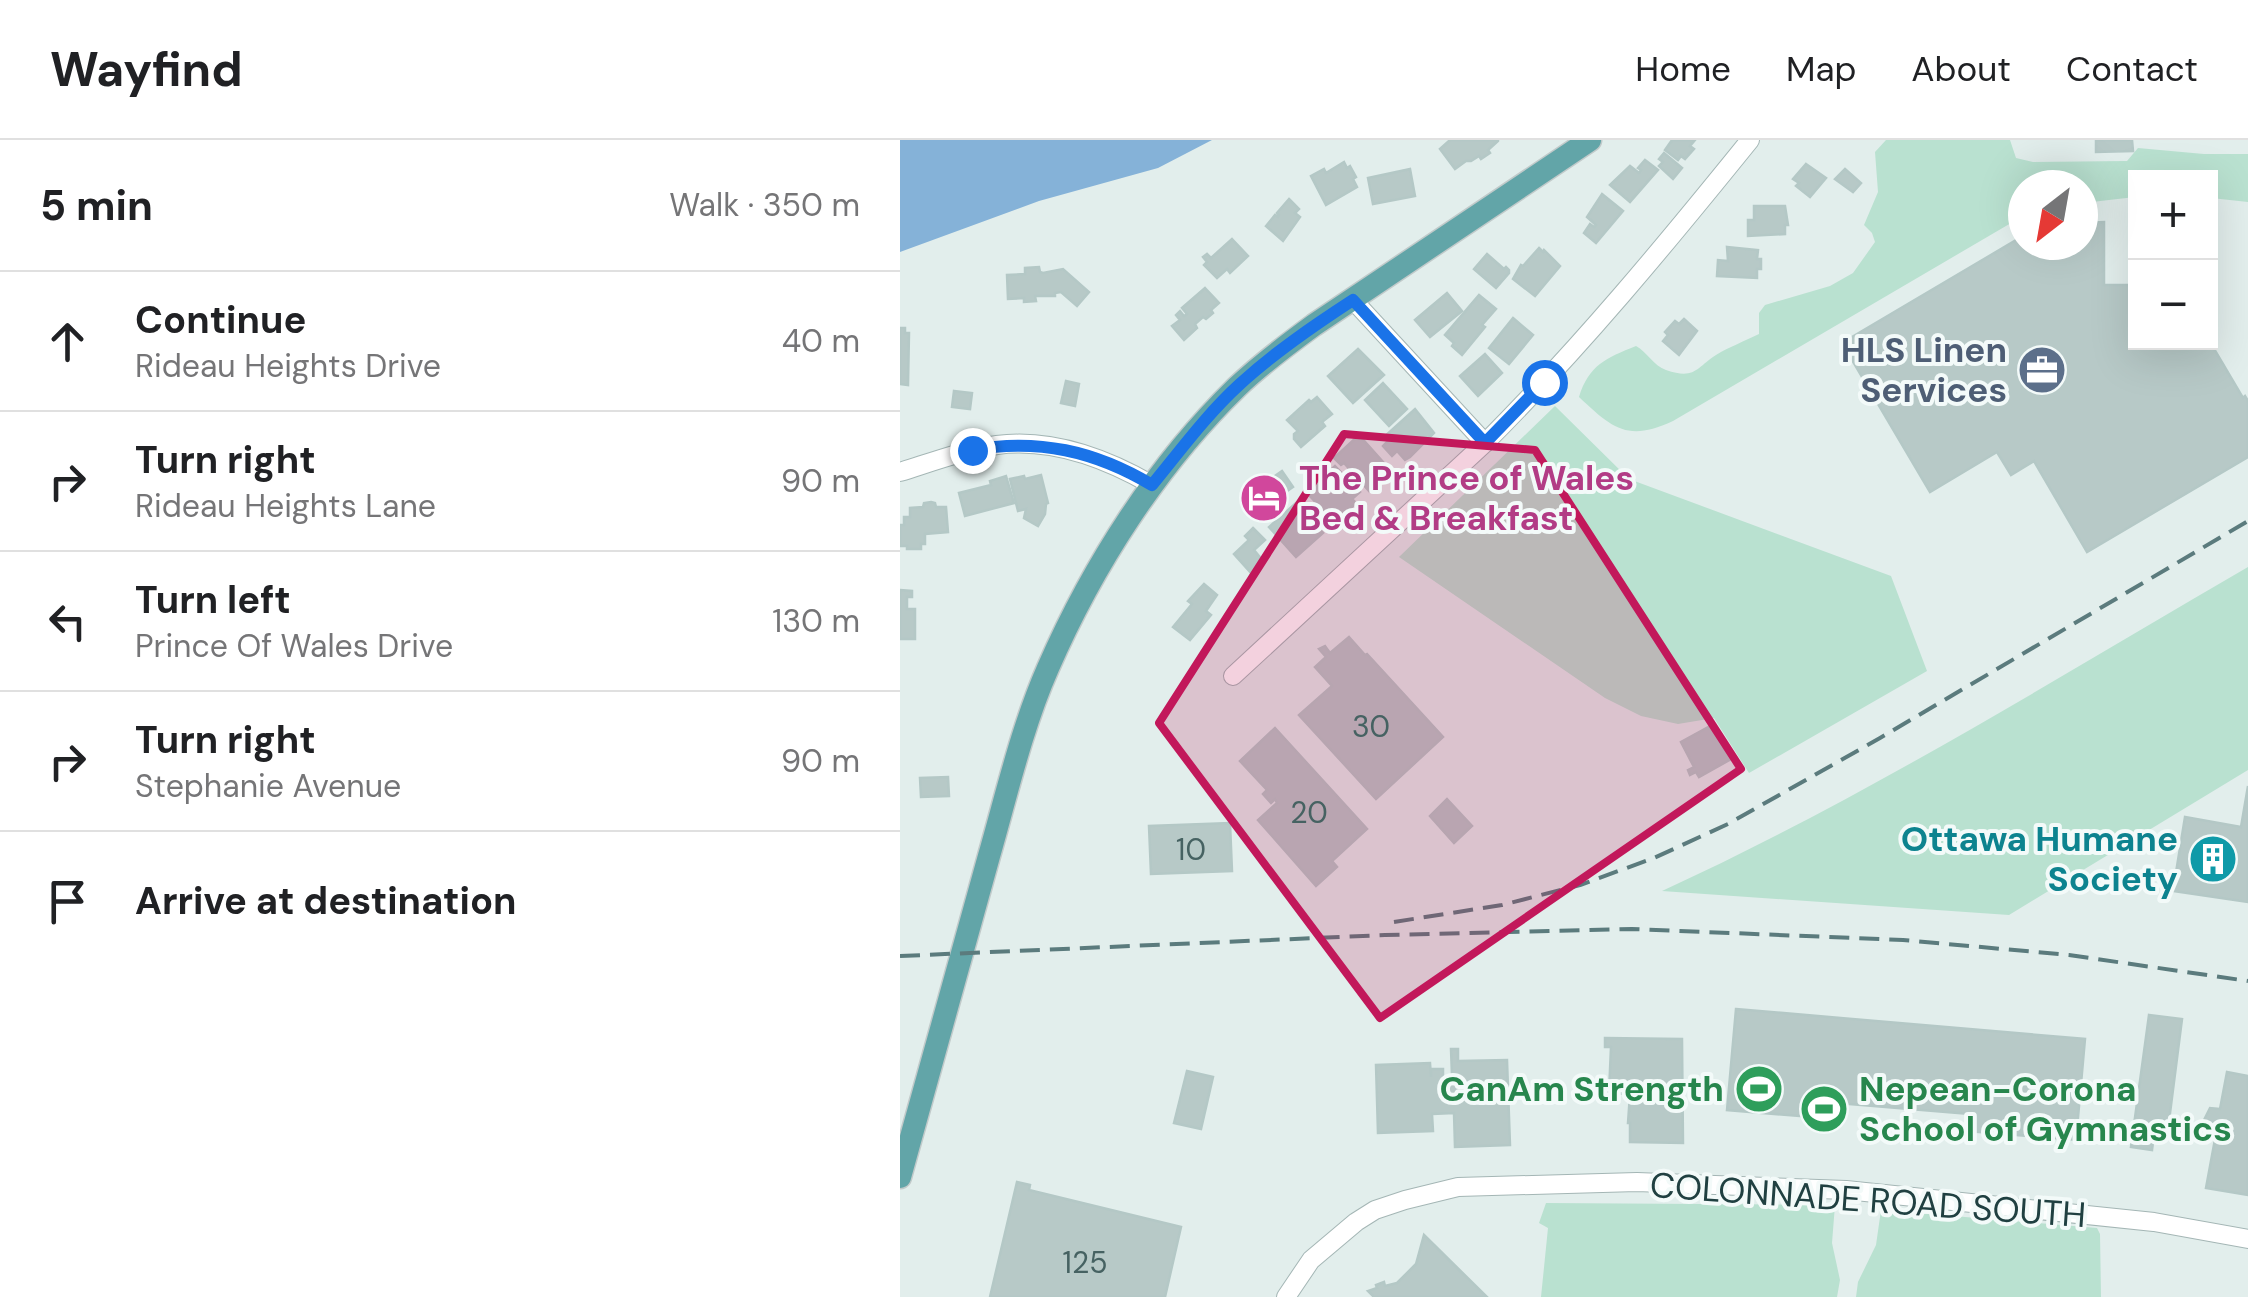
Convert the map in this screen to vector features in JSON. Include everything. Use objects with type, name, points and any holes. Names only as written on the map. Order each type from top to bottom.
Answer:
[{"type":"main road","points":[[900,1176],[1018,756],[1047,669],[1092,580],[1152,485],[1237,386],[1288,344],[1590,140]]},
{"type":"street","points":[[1233,676],[1525,403],[1670,239],[1750,140]]},
{"type":"street","points":[[1353,300],[1485,443]]},
{"type":"street","points":[[900,472],[972,450],[1001,444],[1034,444],[1091,456],[1152,485]]},
{"type":"street","name":"COLONNADE ROAD SOUTH","points":[[1286,1297],[1311,1260],[1356,1222],[1375,1210],[1458,1187],[1636,1182],[1846,1190],[2154,1222],[2248,1239]]},
{"type":"highlighted area","points":[[1344,434],[1535,450],[1741,769],[1380,1018],[1159,723]]},
{"type":"green space","points":[[1886,140],[2010,140],[2016,158],[2033,162],[2127,161],[2138,148],[2248,154],[2248,202],[2218,199],[2218,170],[2128,170],[2128,198],[2098,201],[2098,170],[2008,170],[2008,225],[1673,421],[1644,431],[1622,429],[1579,397],[1588,377],[1600,364],[1636,346],[1666,370],[1683,374],[1694,371],[1721,352],[1759,334],[1759,313],[1765,305],[1830,286],[1853,273],[1875,242],[1864,225],[1878,192],[1875,152]]},
{"type":"green space","points":[[1555,406],[1629,479],[1891,576],[1927,671],[1749,773],[1714,718],[1678,724],[1641,716],[1605,698],[1399,557]]},
{"type":"green space","points":[[2248,567],[2248,770],[2009,915],[1662,891],[1886,777]]},
{"type":"green space","points":[[1546,1203],[1835,1205],[1832,1243],[1840,1280],[1837,1297],[1541,1297],[1548,1228],[1539,1223]]},
{"type":"green space","points":[[1881,1210],[2097,1228],[2101,1297],[1856,1297],[1858,1282],[1876,1245]]},
{"type":"water","points":[[900,140],[1212,140],[1158,168],[1039,201],[900,252]]},
{"type":"building","points":[[1450,140],[1498,141],[1481,159],[1479,156],[1466,161],[1455,169],[1440,149]]},
{"type":"building","points":[[1672,140],[1695,140],[1690,146],[1694,149],[1685,159],[1681,156],[1678,160],[1665,150]]},
{"type":"building","points":[[2096,140],[2132,140],[2133,151],[2096,152]]},
{"type":"building","points":[[1664,153],[1682,168],[1673,179],[1659,166]]},
{"type":"building","points":[[1645,160],[1658,170],[1630,202],[1610,185],[1630,166],[1639,173],[1638,168]]},
{"type":"building","points":[[1344,162],[1356,177],[1353,179],[1357,187],[1326,205],[1311,176],[1324,169],[1326,173]]},
{"type":"building","points":[[1806,164],[1826,178],[1810,197],[1793,179]]},
{"type":"building","points":[[1410,169],[1415,196],[1373,204],[1368,178]]},
{"type":"building","points":[[1845,169],[1861,183],[1853,192],[1835,179]]},
{"type":"building","points":[[1602,194],[1623,211],[1596,243],[1584,233],[1590,224],[1596,225],[1587,217]]},
{"type":"building","points":[[1289,199],[1299,209],[1295,213],[1300,217],[1283,241],[1266,226],[1275,215],[1278,217]]},
{"type":"building","points":[[1754,206],[1785,206],[1785,234],[1748,236],[1748,220],[1754,220]]},
{"type":"building","name":"HLS Linen Services","points":[[2098,222],[2104,222],[2104,285],[2128,285],[2128,350],[2215,350],[2248,401],[2248,457],[2087,552],[2034,461],[2011,475],[1997,452],[1930,492],[1842,343],[2008,245],[2008,260],[2098,260]]},
{"type":"building","points":[[1232,239],[1248,256],[1230,273],[1227,269],[1217,278],[1204,265],[1207,262],[1203,257],[1207,254],[1211,258]]},
{"type":"building","points":[[1727,247],[1758,250],[1761,269],[1757,269],[1757,278],[1717,276],[1718,260],[1728,261]]},
{"type":"building","points":[[1539,248],[1560,266],[1535,296],[1513,279]]},
{"type":"building","points":[[1487,254],[1509,270],[1496,288],[1474,269]]},
{"type":"building","points":[[1039,267],[1043,273],[1063,269],[1089,292],[1077,306],[1061,292],[1055,296],[1035,296],[1036,301],[1008,299],[1007,275],[1025,274],[1025,268]]},
{"type":"building","points":[[1205,288],[1219,303],[1211,310],[1213,313],[1195,324],[1197,328],[1184,340],[1172,326],[1180,320],[1176,315],[1180,311],[1184,316],[1187,314],[1182,308]]},
{"type":"building","points":[[1447,293],[1462,311],[1430,337],[1415,320]]},
{"type":"building","points":[[1479,295],[1496,309],[1462,355],[1445,335]]},
{"type":"building","points":[[1513,318],[1533,335],[1509,364],[1489,348]]},
{"type":"building","points":[[1684,319],[1697,331],[1679,355],[1663,341],[1675,321],[1679,324]]},
{"type":"building","points":[[900,328],[909,333],[908,385],[900,384]]},
{"type":"building","points":[[1358,349],[1384,375],[1353,403],[1328,376]]},
{"type":"building","points":[[1485,354],[1502,373],[1478,396],[1460,376]]},
{"type":"building","points":[[1066,381],[1079,384],[1075,406],[1061,403]]},
{"type":"building","points":[[1383,383],[1407,409],[1389,426],[1365,400]]},
{"type":"building","points":[[954,391],[972,393],[970,409],[952,407]]},
{"type":"building","points":[[1317,397],[1332,414],[1322,422],[1325,426],[1301,447],[1294,439],[1298,431],[1287,420]]},
{"type":"building","points":[[1415,409],[1434,433],[1405,460],[1397,451],[1392,456],[1383,446],[1388,441],[1384,437]]},
{"type":"building","points":[[1359,435],[1391,471],[1369,491],[1344,463],[1341,465],[1334,458]]},
{"type":"building","points":[[1335,466],[1360,492],[1352,499],[1356,503],[1335,523],[1309,495]]},
{"type":"building","name":"The Prince of Wales Bed & Breakfast","points":[[1282,471],[1293,487],[1270,503],[1277,513],[1270,518],[1249,494],[1268,475],[1272,478]]},
{"type":"building","points":[[1041,475],[1048,503],[1038,526],[1024,518],[1026,509],[1018,511],[1010,479]]},
{"type":"building","points":[[1006,476],[1014,503],[965,516],[959,493],[991,485],[990,481]]},
{"type":"building","points":[[931,502],[936,507],[946,507],[948,532],[925,534],[921,549],[900,546],[900,525],[904,525],[904,517],[910,517],[910,508]]},
{"type":"building","points":[[1296,503],[1323,533],[1296,557],[1269,527]]},
{"type":"building","points":[[1253,528],[1265,540],[1254,550],[1264,562],[1251,573],[1234,554],[1249,540],[1245,536]]},
{"type":"building","points":[[1204,584],[1217,595],[1206,611],[1211,615],[1190,640],[1173,627],[1192,604],[1188,601]]},
{"type":"building","points":[[900,590],[912,591],[912,597],[907,597],[907,609],[915,609],[915,639],[900,639]]},
{"type":"building","points":[[1349,637],[1443,737],[1376,799],[1299,715],[1332,686],[1315,667],[1326,657],[1319,649],[1325,646],[1330,653]]},
{"type":"building","points":[[1714,724],[1733,758],[1699,777],[1696,772],[1690,775],[1688,770],[1694,767],[1681,742]]},
{"type":"building","points":[[1275,728],[1367,829],[1332,861],[1337,867],[1316,886],[1258,820],[1277,803],[1275,799],[1271,803],[1263,794],[1267,790],[1240,761]]},
{"type":"building","points":[[948,777],[949,796],[921,797],[920,778]]},
{"type":"building","name":"Ottawa Humane Society","points":[[2248,786],[2248,902],[2173,891],[2185,817],[2241,827]]},
{"type":"building","points":[[1447,799],[1472,826],[1454,843],[1430,816]]},
{"type":"building","points":[[1230,823],[1232,871],[1151,874],[1149,826]]},
{"type":"building","points":[[1736,1009],[2085,1039],[2076,1140],[1968,1131],[1970,1114],[1837,1103],[1836,1119],[1727,1110]]},
{"type":"building","points":[[2149,1015],[2182,1019],[2169,1121],[2156,1119],[2152,1150],[2131,1147]]},
{"type":"building","points":[[1605,1038],[1682,1039],[1683,1143],[1630,1142],[1630,1094],[1609,1093],[1611,1047],[1605,1047]]},
{"type":"building","points":[[1451,1049],[1458,1049],[1458,1061],[1507,1060],[1510,1145],[1455,1147],[1454,1113],[1432,1114],[1433,1131],[1378,1133],[1376,1065],[1430,1063],[1431,1077],[1431,1069],[1443,1069],[1443,1077],[1452,1076]]},
{"type":"building","points":[[1187,1071],[1213,1077],[1201,1129],[1174,1123]]},
{"type":"building","points":[[2227,1072],[2248,1076],[2248,1195],[2206,1188],[2218,1123],[2204,1120],[2210,1108],[2220,1109]]},
{"type":"building","points":[[1017,1182],[1030,1185],[1029,1190],[1181,1227],[1165,1297],[990,1297]]},
{"type":"building","points":[[1424,1235],[1487,1297],[1374,1297],[1368,1291],[1384,1282],[1385,1286],[1397,1283],[1416,1264]]},
{"type":"railway","points":[[1394,922],[1502,905],[1580,885],[1654,858],[1728,824],[2248,521]]},
{"type":"railway","points":[[900,956],[1385,935],[1632,929],[1903,940],[2069,955],[2248,981]]},
{"type":"place","name":"HLS Linen Services","points":[[2042,370]]},
{"type":"place","name":"The Prince of Wales Bed & Breakfast","points":[[1264,498]]},
{"type":"place","name":"Ottawa Humane Society","points":[[2213,859]]},
{"type":"place","name":"CanAm Strength","points":[[1759,1089]]},
{"type":"place","name":"Nepean-Corona School of Gymnastics","points":[[1824,1109]]},
{"type":"route","points":[[972,450],[1001,444],[1034,444],[1091,456],[1152,485],[1237,386],[1314,325],[1353,300],[1485,443],[1544,382]]}]
